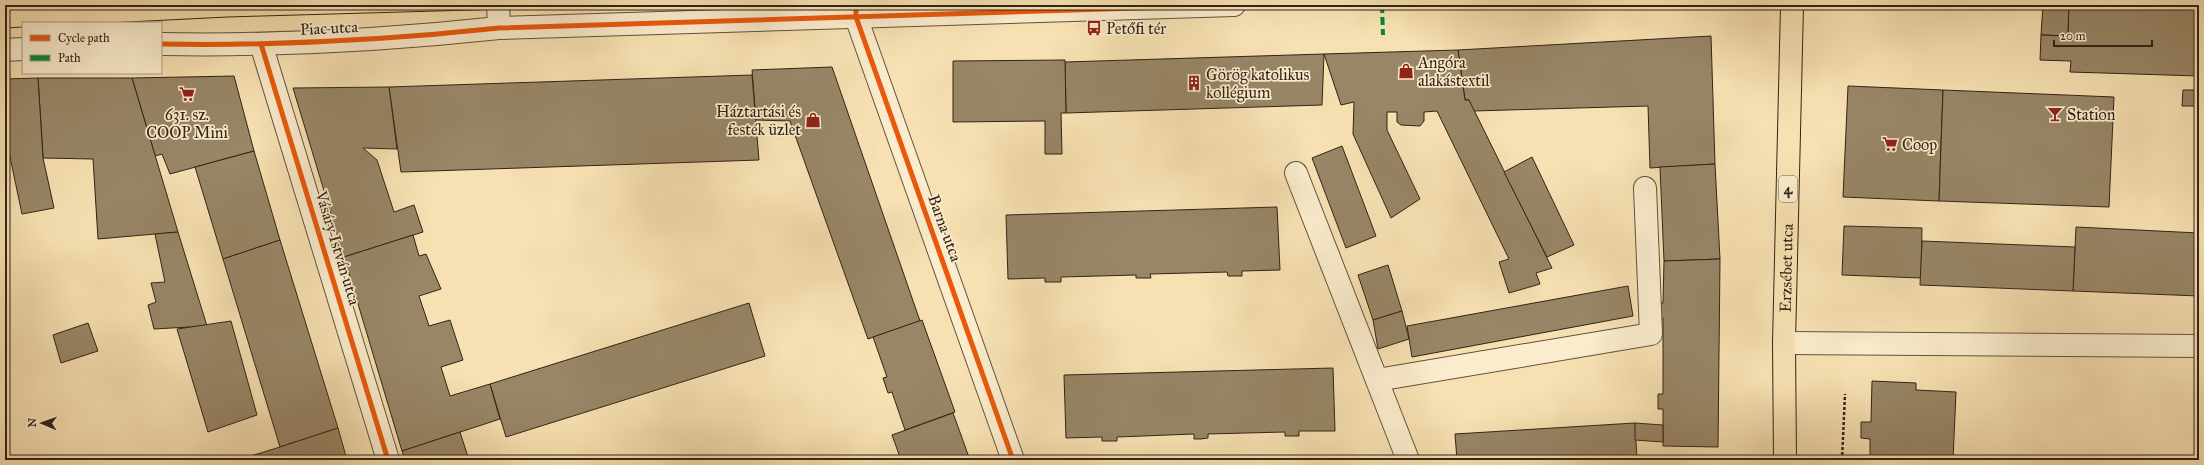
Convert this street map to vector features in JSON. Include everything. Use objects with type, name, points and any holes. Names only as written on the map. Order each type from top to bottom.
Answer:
[{"type":"main road","name":"Erzsébet utca","points":[[1785,460],[1784,343],[1792,5]]},
{"type":"street","points":[[498,5],[499,28],[856,11],[1234,5]]},
{"type":"street","points":[[1786,5],[1792,35]]},
{"type":"street","name":"Barna utca","points":[[856,11],[1013,460]]},
{"type":"street","name":"Piac utca","points":[[162,44],[261,44],[422,36],[499,28]]},
{"type":"street","name":"Vásáry István utca","points":[[261,44],[388,460]]},
{"type":"street","points":[[5,50],[22,49]]},
{"type":"street","points":[[1296,173],[1408,460]]},
{"type":"street","points":[[1377,380],[1651,334],[1645,188]]},
{"type":"street","points":[[1784,343],[2199,346]]},
{"type":"path","points":[[1842,460],[1845,394]]},
{"type":"building","points":[[2043,5],[2069,5],[2068,36],[2041,35]]},
{"type":"building","points":[[2069,5],[2199,5],[2199,76],[2070,72],[2071,61],[2040,60],[2041,35],[2068,36]]},
{"type":"building","points":[[1711,36],[1715,164],[1650,168],[1648,106],[1473,111],[1469,100],[1465,100],[1458,50]]},
{"type":"building","points":[[1458,50],[1465,100],[1469,100],[1552,268],[1536,273],[1540,284],[1509,293],[1499,262],[1509,259],[1437,111],[1424,112],[1424,121],[1420,126],[1401,125],[1397,122],[1397,112],[1387,112],[1387,130],[1420,199],[1391,218],[1353,134],[1354,102],[1341,105],[1324,54]]},
{"type":"building","name":"Görög katolikus kollégium","points":[[1324,54],[1322,105],[1066,113],[1065,62]]},
{"type":"building","points":[[1065,60],[1066,113],[1061,113],[1062,154],[1045,154],[1045,121],[953,122],[953,61]]},
{"type":"building","points":[[832,67],[920,321],[868,339],[790,121],[756,120],[752,70]]},
{"type":"building","points":[[752,75],[759,160],[401,172],[389,87]]},
{"type":"building","points":[[234,76],[254,151],[170,174],[162,154],[155,156],[132,78]]},
{"type":"building","points":[[38,78],[132,78],[178,232],[98,239],[93,159],[43,158]]},
{"type":"building","points":[[38,78],[43,158],[54,208],[22,214],[10,157],[5,157],[5,79]]},
{"type":"building","points":[[1848,86],[1943,90],[1939,201],[1843,197]]},
{"type":"building","points":[[389,87],[397,149],[363,148],[377,160],[394,212],[414,205],[423,232],[344,257],[293,88]]},
{"type":"building","points":[[1943,90],[2114,97],[2109,207],[1939,201]]},
{"type":"building","points":[[2183,90],[2199,90],[2199,106],[2182,106]]},
{"type":"building","points":[[1342,146],[1376,236],[1346,248],[1312,158]]},
{"type":"building","points":[[254,151],[280,240],[223,259],[195,167]]},
{"type":"building","points":[[1532,157],[1574,245],[1547,257],[1504,172]]},
{"type":"building","points":[[1715,164],[1720,259],[1664,261],[1660,167]]},
{"type":"building","points":[[1277,207],[1280,270],[1242,271],[1242,276],[1228,276],[1227,272],[1150,274],[1151,278],[1136,278],[1136,275],[1061,277],[1061,282],[1045,282],[1045,278],[1008,279],[1006,215]]},
{"type":"building","points":[[1844,226],[1922,228],[1921,278],[1842,275]]},
{"type":"building","points":[[2076,227],[2199,233],[2199,296],[2073,291]]},
{"type":"building","points":[[178,232],[207,326],[154,329],[148,305],[156,302],[151,283],[165,282],[155,234]]},
{"type":"building","points":[[413,235],[419,256],[426,254],[441,289],[419,296],[429,326],[450,320],[463,360],[441,367],[450,396],[490,384],[500,419],[402,451],[344,257]]},
{"type":"building","points":[[280,240],[338,428],[280,447],[223,259]]},
{"type":"building","points":[[1922,241],[2075,247],[2073,291],[1920,285]]},
{"type":"building","points":[[1720,259],[1718,447],[1663,446],[1663,409],[1658,409],[1658,394],[1663,394],[1663,318],[1658,318],[1658,303],[1663,303],[1664,261]]},
{"type":"building","points":[[1388,265],[1402,311],[1373,320],[1358,275]]},
{"type":"building","points":[[1628,286],[1633,316],[1412,357],[1407,326]]},
{"type":"building","points":[[749,303],[765,356],[506,437],[490,384]]},
{"type":"building","points":[[1402,311],[1409,339],[1378,349],[1373,320]]},
{"type":"building","points":[[922,320],[955,412],[905,430],[892,392],[888,393],[883,378],[887,377],[873,337]]},
{"type":"building","points":[[231,321],[257,415],[208,432],[177,329]]},
{"type":"building","points":[[88,323],[98,351],[61,363],[53,335]]},
{"type":"building","points":[[1333,368],[1335,431],[1299,431],[1299,436],[1285,436],[1285,432],[1208,434],[1208,438],[1201,439],[1194,439],[1194,434],[1117,437],[1117,441],[1102,441],[1102,437],[1066,438],[1064,375]]},
{"type":"building","points":[[1872,381],[1916,383],[1916,390],[1956,392],[1953,460],[1870,460],[1870,439],[1861,438],[1861,422],[1871,422]]},
{"type":"building","points":[[953,413],[970,460],[901,460],[892,435]]},
{"type":"building","points":[[1635,423],[1637,460],[1457,460],[1455,434]]},
{"type":"building","points":[[1635,423],[1663,425],[1663,442],[1635,440]]},
{"type":"building","points":[[338,428],[347,460],[238,460],[280,447]]},
{"type":"building","points":[[460,432],[469,460],[405,460],[402,451]]},
{"type":"tram line","points":[[5,7],[39,5]]},
{"type":"tram line","points":[[128,22],[227,17],[647,5]]},
{"type":"tram line","points":[[5,28],[22,27]]},
{"type":"marked path","points":[[1382,5],[1383,35]]},
{"type":"cycle path","points":[[856,5],[856,17],[1013,460]]},
{"type":"cycle path","points":[[162,44],[246,44],[373,39],[499,28],[1234,5]]},
{"type":"cycle path","points":[[261,44],[388,460]]},
{"type":"place","name":"Petőfi tér","points":[[1094,28]]},
{"type":"place","name":"Angóra alakástextil","points":[[1406,71]]},
{"type":"place","name":"Görög katolikus kollégium","points":[[1194,83]]},
{"type":"place","name":"631. sz. COOP Mini","points":[[187,94]]},
{"type":"place","name":"Station","points":[[2055,114]]},
{"type":"place","name":"Háztartási és festék üzlet","points":[[813,120]]},
{"type":"place","name":"Coop","points":[[1890,144]]}]
